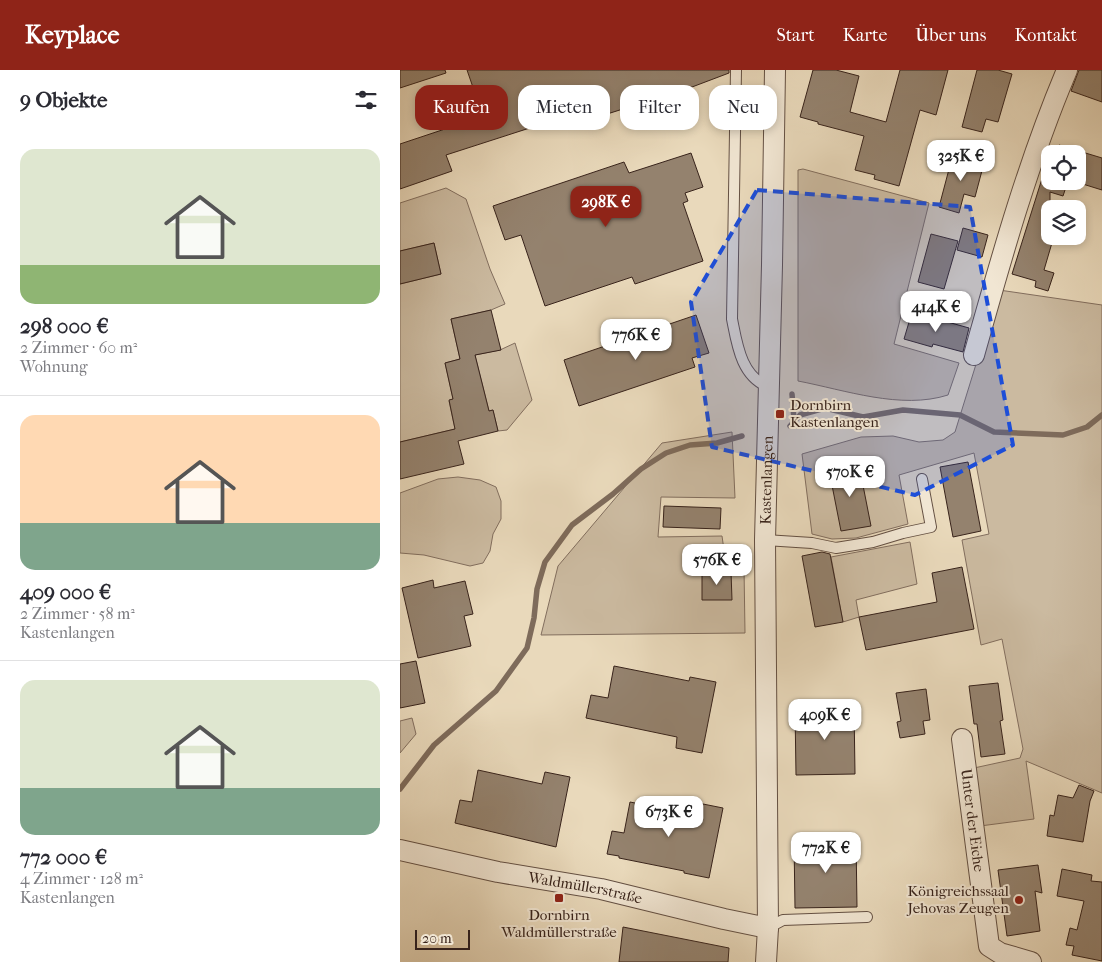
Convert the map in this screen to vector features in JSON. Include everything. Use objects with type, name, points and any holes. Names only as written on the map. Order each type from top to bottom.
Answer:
[{"type":"street","name":"Kastenlangen","points":[[766,962],[768,928],[765,540],[775,70]]},
{"type":"street","points":[[974,355],[1006,242],[1066,70]]},
{"type":"street","name":"Unter der Eiche","points":[[962,739],[989,946],[1000,953],[1031,962]]},
{"type":"street","name":"Waldmüllerstraße","points":[[400,850],[498,872],[601,889],[768,928]]},
{"type":"lane","points":[[736,70],[732,319],[743,362],[754,378],[761,384],[769,387]]},
{"type":"lane","points":[[765,540],[812,543],[836,548],[873,542],[931,527],[922,479]]},
{"type":"lane","points":[[768,928],[782,920],[867,916]]},
{"type":"highlighted area","points":[[757,190],[970,207],[1013,445],[915,495],[712,447],[691,302]]},
{"type":"shaded area","points":[[803,169],[929,203],[894,344],[959,363],[948,395],[930,399],[892,400],[798,381],[798,170]]},
{"type":"shaded area","points":[[446,188],[466,199],[490,269],[505,304],[491,310],[451,319],[460,359],[445,363],[453,399],[449,401],[455,429],[400,442],[400,284],[441,274],[434,243],[400,251],[400,203]]},
{"type":"shaded area","points":[[999,290],[1102,305],[1102,793],[1026,761],[1034,819],[980,826],[974,768],[1020,758],[1023,749],[1002,639],[981,645],[962,540],[989,534],[974,453],[899,475],[908,524],[856,538],[832,539],[812,534],[802,454],[861,437],[893,436],[919,442],[943,440],[955,432]]},
{"type":"shaded area","points":[[515,343],[532,400],[507,430],[498,431],[493,410],[489,411],[475,355],[500,350]]},
{"type":"shaded area","points":[[732,432],[735,498],[661,497],[658,537],[722,536],[726,564],[744,568],[745,633],[541,635],[558,566],[662,443]]},
{"type":"shaded area","points":[[458,477],[480,480],[496,487],[501,501],[501,519],[493,534],[490,551],[483,563],[470,566],[424,555],[400,553],[400,493],[438,479]]},
{"type":"shaded area","points":[[910,542],[917,584],[856,600],[859,617],[843,622],[831,557]]},
{"type":"shaded area","points":[[412,718],[416,734],[400,753],[400,721]]},
{"type":"building","points":[[400,70],[445,70],[446,73],[400,88]]},
{"type":"building","points":[[467,70],[729,70],[729,73],[697,85],[620,85],[620,110],[610,113],[610,85],[518,85],[518,130],[524,130],[446,155],[452,171],[400,189],[400,144],[442,130],[508,130],[508,85],[472,85]]},
{"type":"building","points":[[813,70],[836,70],[859,76],[850,112],[886,122],[900,70],[948,70],[936,115],[920,110],[899,186],[874,179],[875,175],[855,170],[864,136],[818,124],[818,122],[800,117]]},
{"type":"building","points":[[977,70],[998,70],[1012,74],[998,122],[986,119],[982,132],[962,127]]},
{"type":"building","points":[[1079,70],[1102,70],[1102,102],[1071,91]]},
{"type":"building","points":[[691,153],[703,187],[685,193],[688,201],[683,203],[703,261],[635,284],[632,277],[545,306],[521,235],[505,240],[493,206],[624,162],[629,173]]},
{"type":"building","points":[[1086,153],[1102,158],[1102,190],[1086,185]]},
{"type":"building","points":[[953,154],[984,163],[975,197],[964,194],[959,213],[939,207]]},
{"type":"building","points":[[1041,182],[1041,190],[1065,190],[1063,196],[1050,192],[1050,200],[1041,200],[1041,245],[1051,245],[1044,270],[1054,273],[1048,291],[1035,287],[1036,281],[1012,274]]},
{"type":"building","points":[[963,228],[988,235],[982,257],[957,250]]},
{"type":"building","points":[[931,234],[958,241],[944,289],[918,282]]},
{"type":"building","points":[[434,243],[441,274],[400,284],[400,251]]},
{"type":"building","points":[[491,310],[501,350],[475,355],[489,411],[493,410],[498,431],[458,441],[464,464],[400,479],[400,442],[455,429],[449,400],[453,399],[445,363],[460,359],[451,319]]},
{"type":"building","points":[[912,312],[969,328],[963,352],[933,344],[932,347],[904,339]]},
{"type":"building","points":[[696,315],[709,353],[692,358],[695,367],[579,406],[564,360]]},
{"type":"building","points":[[968,462],[981,531],[953,537],[940,467]]},
{"type":"building","points":[[859,465],[871,526],[841,531],[829,470]]},
{"type":"building","points":[[664,506],[721,508],[720,529],[663,527]]},
{"type":"building","points":[[822,552],[830,554],[843,622],[815,627],[802,556]]},
{"type":"building","points":[[962,567],[974,629],[866,650],[859,617],[937,602],[932,573]]},
{"type":"building","points":[[702,572],[731,572],[732,600],[702,600]]},
{"type":"building","points":[[433,580],[434,588],[465,581],[473,614],[464,616],[471,646],[418,658],[402,588]]},
{"type":"building","points":[[416,661],[425,703],[400,708],[400,664]]},
{"type":"building","points":[[614,666],[689,681],[690,677],[716,682],[702,753],[676,748],[677,737],[586,718],[591,695],[608,698]]},
{"type":"building","points":[[998,683],[1003,720],[1000,721],[1005,754],[981,757],[977,724],[974,724],[969,686]]},
{"type":"building","points":[[926,689],[930,720],[923,721],[925,734],[900,738],[897,722],[901,721],[896,693]]},
{"type":"building","points":[[854,707],[855,774],[796,775],[795,708]]},
{"type":"building","points":[[478,770],[542,784],[545,772],[570,777],[556,847],[455,823],[460,800],[472,802]]},
{"type":"building","points":[[1079,785],[1094,791],[1090,801],[1083,842],[1047,836],[1050,815],[1054,816],[1058,795],[1073,798]]},
{"type":"building","points":[[630,802],[695,815],[698,803],[723,808],[709,878],[607,854],[612,831],[624,833]]},
{"type":"building","points":[[856,839],[857,907],[795,908],[794,840]]},
{"type":"building","name":"Königreichssaal Jehovas Zeugen","points":[[1038,865],[1042,893],[1035,891],[1040,931],[1007,936],[998,870]]},
{"type":"building","points":[[1062,869],[1092,875],[1091,881],[1102,882],[1102,961],[1072,955],[1074,946],[1066,945],[1070,928],[1077,930],[1084,901],[1057,896]]},
{"type":"building","points":[[623,927],[729,948],[728,962],[619,962]]},
{"type":"waterway","points":[[792,394],[794,420]]},
{"type":"waterway","points":[[790,426],[800,415],[825,408],[863,417],[903,410],[960,415],[994,432],[1063,435],[1087,427],[1102,415]]},
{"type":"waterway","points":[[400,789],[434,745],[496,691],[527,648],[534,618],[537,589],[545,562],[572,525],[613,494],[641,469],[666,453],[690,445],[717,443],[742,436]]},
{"type":"place","name":"Dornbirn Kastenlangen","points":[[780,414]]},
{"type":"place","name":"Dornbirn Waldmüllerstraße","points":[[559,898]]},
{"type":"place","name":"Königreichssaal Jehovas Zeugen","points":[[1019,900]]}]
